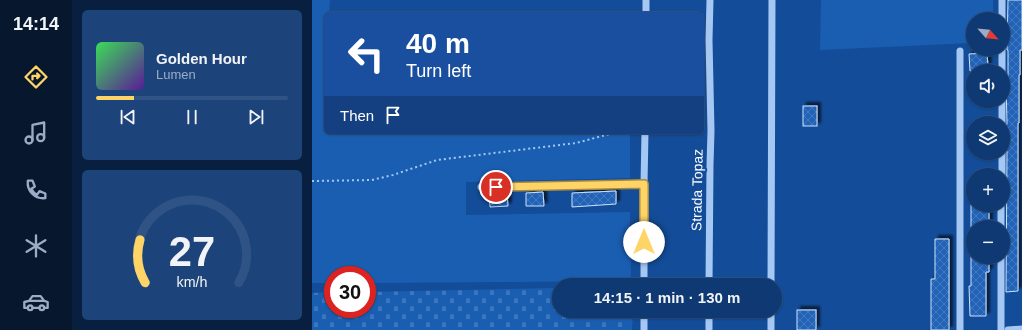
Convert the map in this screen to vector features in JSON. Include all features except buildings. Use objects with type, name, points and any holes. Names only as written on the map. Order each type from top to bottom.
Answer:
[{"type":"street","points":[[646,0],[646,12]]},
{"type":"street","name":"Strada Topaz","points":[[710,0],[710,278]]},
{"type":"street","points":[[771,278],[772,0]]},
{"type":"street","points":[[1002,0],[1002,12]]},
{"type":"street","points":[[960,51],[960,330]]},
{"type":"street","points":[[644,278],[645,134]]},
{"type":"street","points":[[481,187],[644,184]]},
{"type":"street","points":[[1001,264],[1001,330]]},
{"type":"street","points":[[644,318],[644,330]]},
{"type":"street","points":[[709,318],[709,330]]},
{"type":"street","points":[[771,318],[771,330]]},
{"type":"street","points":[[1008,330],[1022,329]]},
{"type":"path","points":[[312,181],[372,180],[393,175],[437,160],[576,143],[610,134]]},
{"type":"green space","points":[[312,0],[330,0],[329,12],[324,12],[324,134],[630,134],[630,178],[466,182],[466,215],[630,212],[631,278],[552,278],[552,282],[376,283],[376,266],[324,266],[324,283],[312,283]]},
{"type":"green space","points":[[821,0],[993,0],[993,12],[966,12],[966,43],[820,50]]},
{"type":"green space","points":[[552,288],[552,318],[633,318],[632,330],[312,330],[312,293],[324,292],[324,318],[376,318],[376,292]]},
{"type":"route","points":[[496,187],[644,184],[644,242]]}]
